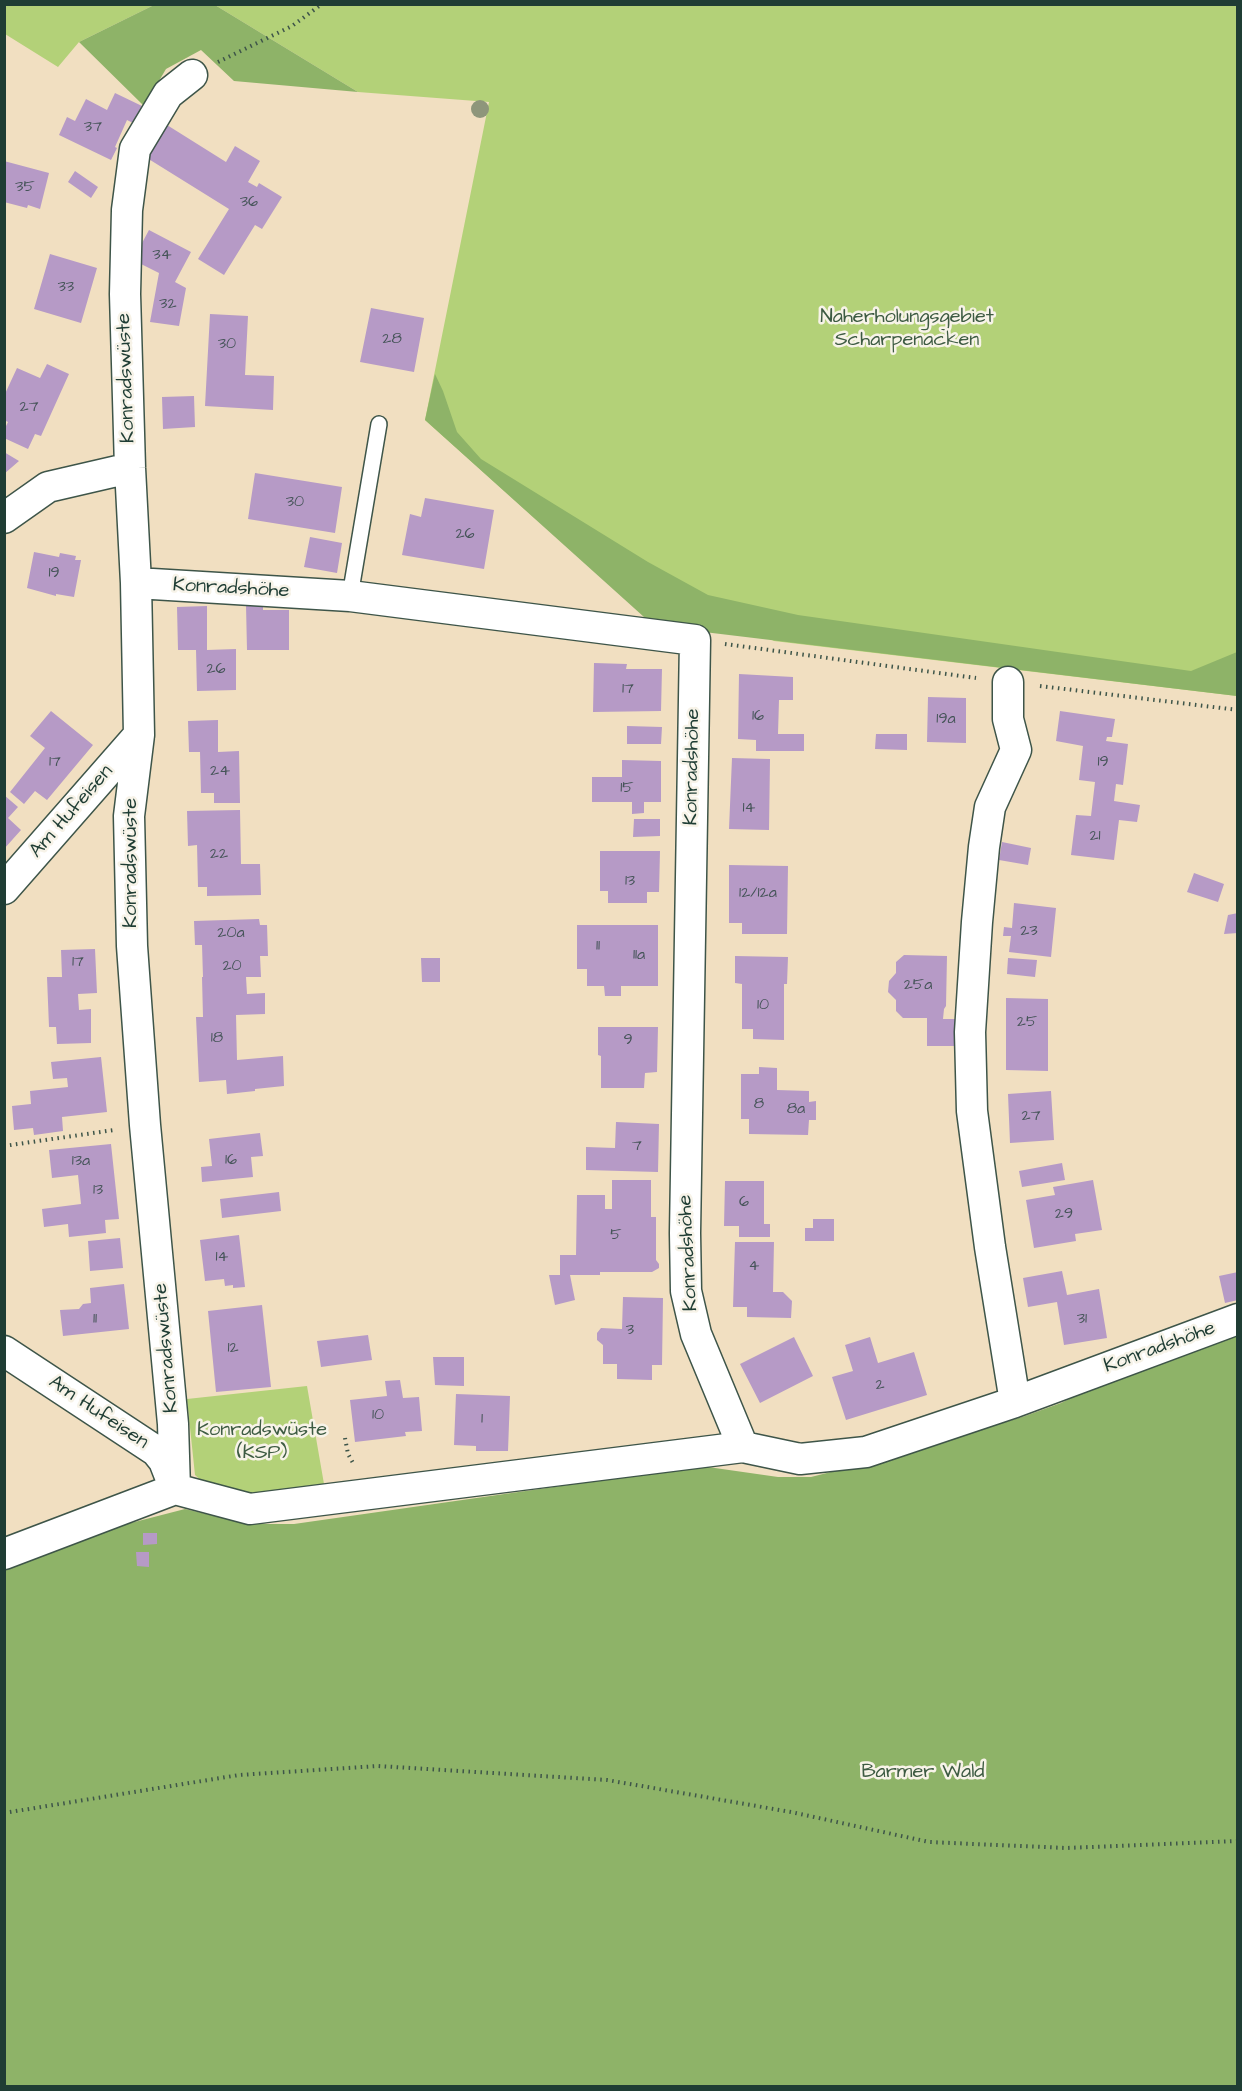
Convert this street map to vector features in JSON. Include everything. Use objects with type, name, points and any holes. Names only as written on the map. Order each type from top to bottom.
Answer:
[{"type":"street","name":"Konradswüste","points":[[175,1489],[172,1413],[145,1125],[132,946],[129,816],[139,735],[125,282],[127,210],[135,149],[168,94],[192,75]]},
{"type":"street","points":[[4,518],[48,487],[130,468]]},
{"type":"street","name":"Konradshöhe","points":[[136,583],[350,596],[695,640],[685,1233],[687,1291],[696,1334],[743,1447]]},
{"type":"street","points":[[1008,682],[1008,719],[1016,750],[990,807],[977,922],[970,1032],[972,1111],[976,1149],[1015,1402]]},
{"type":"street","name":"Am Hufeisen","points":[[4,889],[139,735]]},
{"type":"street","name":"Konradshöhe","points":[[175,1489],[250,1509],[743,1447],[800,1459],[866,1452],[1015,1402],[1238,1319]]},
{"type":"street","name":"Am Hufeisen","points":[[4,1351],[156,1451],[164,1461],[175,1489]]},
{"type":"street","points":[[4,1554],[175,1489]]},
{"type":"lane","points":[[350,596],[379,424]]},
{"type":"path","points":[[192,75],[292,26],[322,4]]},
{"type":"path","points":[[695,640],[1238,710]]},
{"type":"path","points":[[4,1146],[145,1125]]},
{"type":"path","points":[[4,1813],[239,1775],[378,1766],[607,1780],[791,1812],[929,1842],[1066,1848],[1238,1840]]},
{"type":"green space","points":[[4,5],[154,5],[79,42],[58,67],[5,34]]},
{"type":"green space","points":[[154,5],[215,5],[358,92],[234,81],[201,50],[166,69],[144,106],[79,42]]},
{"type":"green space","name":"Naherholungsgebiet Scharpenacken","points":[[215,5],[1237,5],[1237,696],[774,641],[539,522],[425,420],[489,102],[358,92]]},
{"type":"green space","points":[[435,374],[457,432],[481,459],[648,562],[708,595],[798,615],[1191,671],[1237,652],[1237,696],[654,626],[425,420]]},
{"type":"green space","name":"Barmer Wald","points":[[1237,1331],[1237,2086],[5,2086],[5,1569],[123,1525],[185,1509],[227,1519],[267,1524],[294,1524],[701,1466],[778,1477],[811,1477],[910,1452],[1025,1416],[1061,1403],[1101,1383]]},
{"type":"green space","name":"Konradswüste (KSP)","points":[[307,1386],[324,1484],[264,1494],[239,1493],[208,1487],[195,1475],[187,1399]]},
{"type":"building","points":[[115,93],[142,106],[133,123],[127,120],[111,160],[59,135],[67,117],[75,121],[86,99],[107,110]]},
{"type":"building","points":[[167,125],[226,162],[235,146],[260,161],[248,182],[257,187],[259,183],[282,197],[262,229],[255,225],[224,275],[198,259],[229,209],[147,158]]},
{"type":"building","points":[[4,161],[49,173],[40,209],[4,202]]},
{"type":"building","points":[[75,171],[98,187],[91,198],[68,182]]},
{"type":"building","points":[[149,230],[191,252],[175,282],[186,288],[179,326],[150,322],[159,273],[133,260]]},
{"type":"building","points":[[50,254],[97,268],[81,323],[34,309]]},
{"type":"building","points":[[371,308],[424,318],[414,372],[360,362]]},
{"type":"building","points":[[210,314],[248,316],[245,375],[274,376],[273,410],[205,406]]},
{"type":"building","points":[[47,364],[69,374],[41,436],[35,434],[28,449],[4,438],[4,430],[8,422],[4,420],[4,396],[17,368],[40,378]]},
{"type":"building","points":[[194,396],[195,427],[163,429],[162,397]]},
{"type":"building","points":[[4,452],[19,461],[4,474]]},
{"type":"building","points":[[255,473],[342,487],[335,533],[248,519]]},
{"type":"building","points":[[425,498],[494,510],[484,569],[402,555],[410,514],[421,517]]},
{"type":"building","points":[[310,537],[342,543],[337,573],[304,567]]},
{"type":"building","points":[[34,552],[59,557],[60,553],[76,556],[75,560],[81,560],[74,597],[56,594],[56,596],[27,588]]},
{"type":"building","points":[[246,605],[263,605],[263,610],[289,610],[289,650],[247,650]]},
{"type":"building","points":[[207,606],[207,650],[236,649],[236,690],[197,691],[196,650],[178,650],[177,607]]},
{"type":"building","points":[[594,663],[627,664],[626,669],[662,669],[661,711],[593,712]]},
{"type":"building","points":[[739,674],[793,677],[793,700],[779,700],[778,734],[804,734],[804,751],[756,751],[756,740],[738,739]]},
{"type":"building","points":[[928,697],[966,698],[966,743],[927,742]]},
{"type":"building","points":[[51,711],[93,745],[47,800],[35,791],[24,804],[10,792],[45,748],[30,736]]},
{"type":"building","points":[[1060,711],[1115,719],[1112,737],[1107,737],[1106,741],[1128,744],[1123,785],[1116,784],[1114,801],[1140,805],[1137,822],[1119,820],[1114,860],[1071,855],[1076,815],[1091,816],[1095,782],[1079,780],[1083,746],[1056,741]]},
{"type":"building","points":[[218,720],[218,752],[239,751],[240,803],[214,803],[214,793],[201,793],[200,752],[189,752],[188,721]]},
{"type":"building","points":[[627,726],[662,727],[661,744],[627,744]]},
{"type":"building","points":[[876,734],[907,734],[907,750],[875,749]]},
{"type":"building","points":[[732,758],[770,759],[769,830],[729,829]]},
{"type":"building","points":[[622,760],[661,761],[661,802],[644,802],[644,813],[632,814],[632,802],[592,802],[592,777],[622,777]]},
{"type":"building","points":[[4,795],[18,807],[8,818],[21,830],[4,849]]},
{"type":"building","points":[[240,810],[241,864],[260,864],[261,895],[207,896],[207,887],[198,887],[197,845],[188,846],[187,811]]},
{"type":"building","points":[[634,819],[660,819],[660,836],[633,837]]},
{"type":"building","points":[[1002,842],[1031,848],[1028,865],[999,860]]},
{"type":"building","points":[[600,851],[660,851],[659,892],[647,892],[647,903],[608,903],[608,891],[600,891]]},
{"type":"building","points":[[729,865],[788,866],[787,934],[742,934],[742,923],[729,923]]},
{"type":"building","points":[[1194,873],[1224,884],[1218,902],[1187,892]]},
{"type":"building","points":[[1014,903],[1056,908],[1051,957],[1009,952],[1011,936],[1003,936],[1004,927],[1012,928]]},
{"type":"building","points":[[1238,913],[1238,933],[1224,934],[1228,915]]},
{"type":"building","points":[[259,919],[260,925],[267,925],[268,956],[260,956],[261,977],[246,977],[247,994],[265,993],[265,1014],[236,1015],[237,1060],[283,1056],[284,1086],[227,1094],[226,1080],[199,1082],[196,1017],[203,1017],[203,977],[202,945],[195,945],[194,921]]},
{"type":"building","points":[[577,925],[658,925],[658,986],[621,986],[621,996],[605,996],[604,986],[587,986],[587,969],[577,969]]},
{"type":"building","points":[[95,949],[97,993],[78,994],[79,1010],[91,1009],[91,1043],[57,1044],[56,1027],[49,1027],[47,977],[62,977],[61,950]]},
{"type":"building","points":[[904,955],[947,956],[946,1006],[943,1019],[956,1019],[956,1046],[927,1046],[927,1018],[903,1018],[896,1011],[896,1000],[888,992],[889,981],[896,973],[896,962]]},
{"type":"building","points":[[735,956],[788,957],[787,984],[784,984],[784,1040],[753,1039],[753,1029],[742,1029],[742,984],[735,983]]},
{"type":"building","points":[[421,958],[440,958],[440,982],[422,982]]},
{"type":"building","points":[[1008,958],[1037,960],[1035,977],[1007,974]]},
{"type":"building","points":[[1006,998],[1048,999],[1048,1071],[1006,1070]]},
{"type":"building","points":[[598,1027],[658,1027],[657,1072],[645,1073],[644,1088],[601,1088]]},
{"type":"building","points":[[101,1057],[107,1112],[62,1117],[63,1131],[34,1135],[33,1128],[14,1130],[12,1106],[31,1104],[30,1091],[68,1087],[67,1078],[53,1079],[51,1062]]},
{"type":"building","points":[[759,1067],[777,1068],[777,1090],[809,1091],[809,1102],[816,1101],[816,1120],[809,1120],[808,1135],[749,1134],[749,1119],[741,1119],[741,1074],[759,1074]]},
{"type":"building","points":[[1051,1091],[1054,1140],[1010,1143],[1008,1094]]},
{"type":"building","points":[[616,1122],[659,1124],[658,1172],[586,1170],[586,1147],[615,1148]]},
{"type":"building","points":[[260,1133],[263,1156],[251,1157],[253,1177],[202,1182],[201,1167],[212,1166],[209,1139]]},
{"type":"building","points":[[111,1144],[119,1219],[105,1220],[106,1233],[69,1237],[68,1224],[44,1227],[42,1209],[81,1204],[78,1175],[52,1178],[49,1150]]},
{"type":"building","points":[[1062,1163],[1065,1180],[1022,1187],[1019,1171]]},
{"type":"building","points":[[612,1180],[651,1180],[651,1217],[656,1217],[656,1260],[659,1268],[652,1272],[600,1272],[600,1275],[570,1275],[575,1300],[555,1305],[549,1275],[560,1275],[560,1255],[576,1255],[577,1195],[605,1195],[605,1209],[612,1209]]},
{"type":"building","points":[[1093,1180],[1102,1230],[1075,1234],[1076,1241],[1034,1248],[1026,1200],[1055,1195],[1053,1187]]},
{"type":"building","points":[[725,1181],[764,1181],[764,1224],[770,1224],[770,1237],[739,1237],[739,1226],[724,1226]]},
{"type":"building","points":[[279,1192],[281,1211],[222,1218],[220,1199]]},
{"type":"building","points":[[813,1219],[834,1219],[834,1241],[805,1241],[805,1228],[813,1228]]},
{"type":"building","points":[[239,1235],[245,1287],[225,1286],[224,1279],[205,1281],[200,1240]]},
{"type":"building","points":[[120,1238],[123,1268],[90,1271],[88,1241]]},
{"type":"building","points":[[735,1242],[774,1242],[773,1292],[783,1292],[792,1301],[791,1318],[747,1317],[747,1307],[733,1307]]},
{"type":"building","points":[[1062,1271],[1067,1295],[1099,1289],[1107,1338],[1064,1345],[1057,1302],[1028,1307],[1023,1278]]},
{"type":"building","points":[[1238,1272],[1238,1300],[1225,1303],[1219,1276]]},
{"type":"building","points":[[124,1284],[129,1329],[63,1336],[60,1310],[79,1309],[83,1304],[91,1303],[90,1288]]},
{"type":"building","points":[[623,1297],[663,1298],[662,1365],[652,1365],[652,1380],[617,1379],[617,1364],[603,1364],[603,1345],[597,1340],[597,1333],[601,1328],[622,1329]]},
{"type":"building","points":[[262,1305],[271,1387],[216,1392],[208,1311]]},
{"type":"building","points":[[368,1335],[372,1360],[321,1367],[317,1341]]},
{"type":"building","points":[[794,1337],[813,1376],[760,1403],[740,1364]]},
{"type":"building","points":[[870,1337],[878,1363],[914,1352],[927,1395],[846,1420],[832,1377],[853,1371],[845,1345]]},
{"type":"building","points":[[433,1357],[464,1357],[464,1386],[435,1385]]},
{"type":"building","points":[[400,1380],[403,1398],[419,1397],[422,1431],[405,1432],[406,1436],[355,1442],[350,1400],[387,1396],[385,1381]]},
{"type":"building","points":[[456,1394],[510,1396],[508,1451],[476,1451],[476,1446],[454,1445]]},
{"type":"building","points":[[143,1533],[157,1533],[157,1544],[143,1545]]},
{"type":"building","points":[[136,1552],[149,1552],[149,1567],[137,1566]]}]
